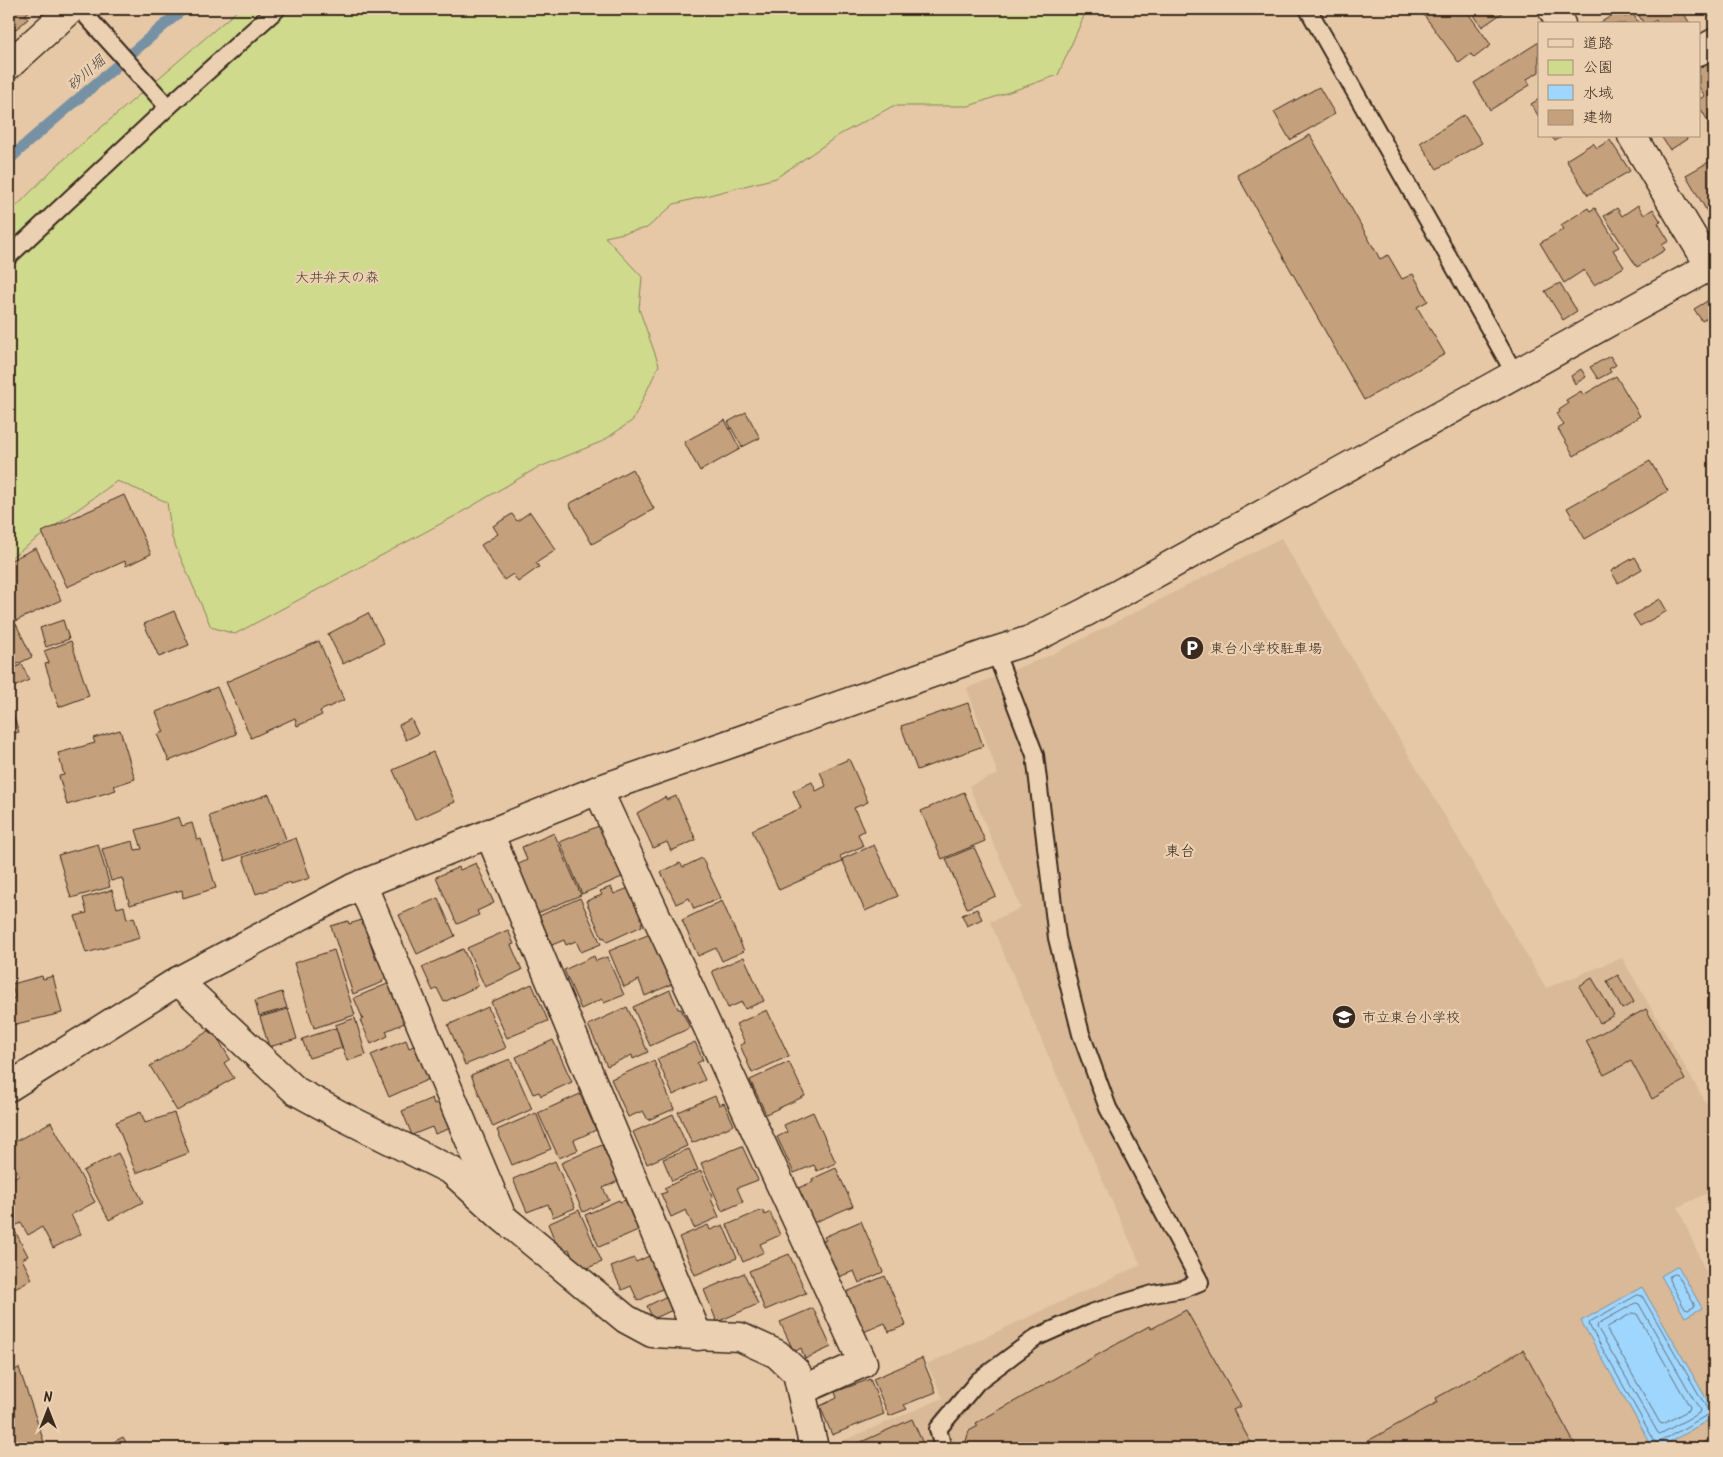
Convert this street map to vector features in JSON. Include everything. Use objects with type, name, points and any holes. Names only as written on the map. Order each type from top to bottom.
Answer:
[{"type":"street","points":[[9,65],[70,9]]},
{"type":"street","points":[[1552,9],[1560,22]]},
{"type":"street","points":[[1700,51],[1714,43]]},
{"type":"street","points":[[9,1086],[178,981],[362,884],[598,790],[1030,640],[1086,612],[1712,265],[1633,138]]},
{"type":"street","points":[[598,790],[863,1363],[802,1390]]},
{"type":"street","points":[[489,833],[698,1336]]},
{"type":"street","points":[[362,884],[502,1217]]},
{"type":"street","points":[[178,981],[296,1091],[452,1171],[502,1217],[626,1319],[652,1333],[740,1337],[777,1354],[797,1373],[814,1448]]},
{"type":"lane","points":[[80,9],[168,107]]},
{"type":"lane","points":[[9,256],[168,107],[277,9]]},
{"type":"lane","points":[[1308,9],[1515,374]]},
{"type":"lane","points":[[943,1448],[938,1429],[978,1381],[1037,1336],[1091,1313],[1153,1294],[1183,1289],[1200,1282],[1108,1108],[1081,1034],[1057,938],[1035,755],[994,651]]},
{"type":"shaded area","name":"市立東台小学校","points":[[1281,538],[1546,988],[1622,958],[1714,1117],[1714,1190],[1678,1207],[1714,1291],[1714,1331],[1709,1339],[1714,1351],[1714,1448],[826,1448],[943,1398],[927,1364],[1141,1265],[990,922],[1021,908],[969,786],[998,774],[967,688],[1051,655]]},
{"type":"green space","name":"大井弁天の森","points":[[239,9],[1087,9],[1058,75],[969,106],[893,106],[839,135],[776,178],[674,204],[647,228],[605,237],[642,277],[639,309],[659,365],[633,420],[603,441],[535,469],[455,516],[235,634],[211,627],[172,538],[167,502],[117,481],[9,559],[9,214],[54,168]]},
{"type":"water","points":[[1678,1266],[1702,1308],[1685,1317],[1661,1276]]},
{"type":"water","points":[[1642,1287],[1714,1412],[1714,1417],[1659,1448],[1653,1448],[1581,1321]]},
{"type":"building","points":[[9,9],[32,9],[25,15],[28,19],[9,35]]},
{"type":"building","points":[[1434,9],[1465,9],[1491,45],[1474,58],[1471,54],[1459,63],[1424,15]]},
{"type":"building","points":[[1470,9],[1508,9],[1482,27]]},
{"type":"building","points":[[1635,9],[1684,9],[1682,10],[1689,22],[1657,22],[1656,20],[1643,22]]},
{"type":"building","points":[[1705,9],[1714,9],[1714,13],[1709,16]]},
{"type":"building","points":[[1621,10],[1625,17],[1632,12],[1638,22],[1601,22]]},
{"type":"building","points":[[1538,43],[1538,73],[1527,79],[1530,85],[1490,110],[1474,83]]},
{"type":"building","points":[[1713,60],[1714,131],[1700,108],[1700,98],[1705,96],[1700,88],[1700,67]]},
{"type":"building","points":[[1319,87],[1335,114],[1290,140],[1274,112]]},
{"type":"building","points":[[1538,100],[1538,115],[1531,104]]},
{"type":"building","points":[[1464,115],[1482,143],[1437,169],[1420,143]]},
{"type":"building","points":[[1310,135],[1380,259],[1388,255],[1402,279],[1413,274],[1428,301],[1417,307],[1445,354],[1364,400],[1237,175]]},
{"type":"building","points":[[1662,138],[1687,138],[1687,139],[1670,150]]},
{"type":"building","points":[[1610,140],[1630,171],[1588,195],[1566,160],[1593,143],[1597,148]]},
{"type":"building","points":[[1714,159],[1714,212],[1709,215],[1686,175]]},
{"type":"building","points":[[1638,205],[1644,215],[1653,209],[1661,222],[1658,223],[1669,241],[1662,245],[1665,250],[1637,267],[1604,216],[1617,208],[1622,216]]},
{"type":"building","points":[[1588,208],[1590,211],[1595,208],[1619,247],[1613,250],[1624,267],[1594,285],[1584,270],[1564,283],[1540,243],[1564,229],[1561,225]]},
{"type":"building","points":[[1560,283],[1577,311],[1563,320],[1545,291]]},
{"type":"building","points":[[1714,297],[1714,314],[1702,321],[1694,309]]},
{"type":"building","points":[[1610,356],[1616,365],[1609,369],[1611,372],[1598,379],[1590,367]]},
{"type":"building","points":[[1581,369],[1586,377],[1575,384],[1571,376]]},
{"type":"building","points":[[1616,376],[1640,416],[1574,456],[1558,429],[1564,425],[1557,414],[1560,412],[1559,410],[1568,404],[1566,400],[1581,391],[1583,395]]},
{"type":"building","points":[[746,412],[760,438],[742,447],[728,422]]},
{"type":"building","points":[[725,420],[740,449],[700,471],[684,442]]},
{"type":"building","points":[[1650,461],[1668,491],[1585,539],[1567,508]]},
{"type":"building","points":[[632,469],[654,509],[592,544],[569,504]]},
{"type":"building","points":[[124,495],[151,554],[126,566],[125,561],[67,587],[42,532]]},
{"type":"building","points":[[530,512],[556,550],[536,563],[539,567],[518,582],[513,574],[504,580],[481,545],[498,534],[493,526],[512,514],[517,521]]},
{"type":"building","points":[[36,548],[61,600],[9,624],[9,561]]},
{"type":"building","points":[[1635,557],[1642,569],[1618,583],[1611,571]]},
{"type":"building","points":[[1660,599],[1667,611],[1640,626],[1633,615]]},
{"type":"building","points":[[174,611],[189,645],[159,657],[144,624]]},
{"type":"building","points":[[368,613],[384,643],[343,664],[328,634]]},
{"type":"building","points":[[63,620],[69,639],[46,647],[40,628]]},
{"type":"building","points":[[16,624],[32,657],[9,668],[9,627]]},
{"type":"building","points":[[71,641],[89,696],[59,707],[45,664],[49,663],[44,651]]},
{"type":"building","points":[[319,641],[344,700],[320,711],[322,715],[297,726],[295,718],[251,738],[226,682]]},
{"type":"building","points":[[22,664],[29,680],[12,688],[9,681],[9,671]]},
{"type":"building","points":[[217,687],[236,734],[169,761],[157,734],[164,732],[156,712]]},
{"type":"building","points":[[968,703],[983,746],[917,770],[901,726]]},
{"type":"building","points":[[9,704],[19,732],[9,735]]},
{"type":"building","points":[[411,719],[418,734],[406,740],[399,725]]},
{"type":"building","points":[[120,730],[135,779],[114,786],[116,790],[67,805],[59,776],[64,775],[58,753],[95,743],[93,738]]},
{"type":"building","points":[[433,752],[455,802],[415,820],[393,770]]},
{"type":"building","points":[[849,759],[868,802],[854,808],[864,831],[858,834],[863,846],[840,856],[842,862],[779,890],[752,830],[801,808],[793,791],[812,782],[816,791],[826,786],[820,772]]},
{"type":"building","points":[[964,792],[985,841],[942,859],[921,811]]},
{"type":"building","points":[[269,794],[286,839],[225,861],[209,816]]},
{"type":"building","points":[[676,796],[696,840],[671,851],[667,842],[653,848],[637,813],[665,797],[667,800]]},
{"type":"building","points":[[179,817],[182,826],[192,823],[197,840],[201,839],[216,888],[183,898],[182,890],[130,905],[122,878],[111,881],[102,849],[133,841],[135,850],[142,849],[136,830]]},
{"type":"building","points":[[601,825],[622,877],[582,894],[560,842]]},
{"type":"building","points":[[554,833],[581,895],[538,913],[517,865],[527,860],[522,847]]},
{"type":"building","points":[[296,838],[310,878],[291,884],[290,882],[256,894],[243,857]]},
{"type":"building","points":[[98,844],[110,887],[71,898],[58,855]]},
{"type":"building","points":[[874,845],[898,896],[865,911],[842,859]]},
{"type":"building","points":[[974,847],[996,896],[967,908],[946,859]]},
{"type":"building","points":[[702,858],[721,898],[694,909],[689,898],[676,904],[661,872],[680,863],[683,867]]},
{"type":"building","points":[[476,863],[494,903],[477,911],[479,915],[457,924],[436,877],[459,867],[460,870]]},
{"type":"building","points":[[611,887],[614,894],[631,887],[646,921],[641,923],[642,926],[607,942],[604,937],[602,938],[586,901],[602,895],[600,891]]},
{"type":"building","points":[[112,890],[117,908],[124,906],[127,919],[134,917],[140,938],[86,953],[75,916],[87,913],[83,898]]},
{"type":"building","points":[[438,898],[455,936],[417,954],[399,915]]},
{"type":"building","points":[[580,898],[601,944],[581,952],[576,941],[566,945],[564,940],[552,945],[539,916]]},
{"type":"building","points":[[722,901],[744,951],[722,961],[716,948],[698,956],[682,920]]},
{"type":"building","points":[[977,909],[982,919],[967,926],[962,915]]},
{"type":"building","points":[[365,919],[376,960],[381,958],[387,978],[382,980],[383,982],[353,994],[331,926],[348,921],[349,924]]},
{"type":"building","points":[[508,930],[514,944],[511,945],[522,970],[485,987],[467,948]]},
{"type":"building","points":[[650,934],[672,984],[645,996],[639,980],[624,987],[609,951]]},
{"type":"building","points":[[463,949],[478,986],[444,1002],[437,988],[433,991],[422,967]]},
{"type":"building","points":[[334,950],[355,1015],[314,1028],[294,963]]},
{"type":"building","points":[[594,956],[596,961],[607,957],[624,995],[604,1003],[602,999],[581,1009],[564,970]]},
{"type":"building","points":[[744,957],[764,1001],[745,1009],[742,1002],[728,1008],[712,971]]},
{"type":"building","points":[[1618,975],[1634,1002],[1622,1009],[1607,981]]},
{"type":"building","points":[[42,976],[43,979],[53,976],[62,1013],[12,1025],[9,999],[15,998],[12,984]]},
{"type":"building","points":[[1592,978],[1614,1015],[1600,1023],[1579,986]]},
{"type":"building","points":[[392,982],[409,1021],[386,1031],[388,1036],[371,1044],[360,1020],[363,1019],[354,998]]},
{"type":"building","points":[[532,984],[548,1021],[507,1038],[491,1002]]},
{"type":"building","points":[[670,990],[678,1009],[681,1009],[690,1028],[650,1046],[633,1007]]},
{"type":"building","points":[[282,992],[287,1008],[259,1016],[255,1001]]},
{"type":"building","points":[[488,1007],[506,1048],[465,1065],[448,1025]]},
{"type":"building","points":[[627,1007],[648,1052],[633,1059],[632,1055],[607,1066],[588,1025]]},
{"type":"building","points":[[288,1009],[297,1039],[269,1047],[260,1017]]},
{"type":"building","points":[[1646,1009],[1685,1080],[1652,1099],[1631,1061],[1604,1075],[1586,1041]]},
{"type":"building","points":[[767,1010],[789,1056],[752,1073],[740,1045],[745,1043],[736,1024]]},
{"type":"building","points":[[355,1018],[366,1055],[347,1061],[335,1025]]},
{"type":"building","points":[[336,1028],[342,1048],[309,1058],[302,1039]]},
{"type":"building","points":[[212,1029],[230,1059],[224,1063],[234,1078],[177,1111],[150,1066]]},
{"type":"building","points":[[406,1040],[409,1048],[414,1046],[429,1079],[389,1097],[371,1055]]},
{"type":"building","points":[[553,1040],[572,1082],[541,1096],[539,1092],[533,1094],[516,1057]]},
{"type":"building","points":[[695,1042],[703,1060],[697,1063],[705,1080],[673,1095],[657,1059]]},
{"type":"building","points":[[510,1059],[532,1109],[493,1127],[471,1075]]},
{"type":"building","points":[[654,1061],[674,1109],[648,1120],[643,1111],[628,1117],[611,1079]]},
{"type":"building","points":[[789,1062],[805,1096],[766,1114],[750,1080]]},
{"type":"building","points":[[580,1094],[596,1130],[574,1140],[578,1150],[559,1158],[538,1113]]},
{"type":"building","points":[[715,1096],[719,1105],[724,1103],[734,1125],[692,1143],[678,1112]]},
{"type":"building","points":[[432,1098],[434,1104],[443,1100],[454,1127],[435,1134],[432,1127],[412,1135],[402,1111]]},
{"type":"building","points":[[141,1112],[145,1123],[174,1113],[189,1153],[136,1173],[116,1122]]},
{"type":"building","points":[[813,1112],[836,1163],[817,1171],[814,1165],[794,1173],[777,1137],[787,1132],[784,1125]]},
{"type":"building","points":[[536,1113],[551,1149],[512,1165],[497,1130]]},
{"type":"building","points":[[673,1114],[687,1146],[647,1164],[633,1132]]},
{"type":"building","points":[[51,1122],[95,1202],[71,1215],[81,1234],[53,1248],[42,1227],[28,1235],[21,1223],[13,1227],[28,1256],[22,1259],[32,1279],[9,1291],[9,1180],[19,1175],[9,1155],[9,1145]]},
{"type":"building","points":[[602,1145],[618,1181],[603,1188],[609,1200],[583,1212],[561,1163]]},
{"type":"building","points":[[742,1146],[758,1180],[737,1188],[743,1202],[722,1211],[701,1163]]},
{"type":"building","points":[[689,1149],[698,1170],[672,1181],[663,1159]]},
{"type":"building","points":[[118,1153],[143,1202],[109,1220],[83,1171]]},
{"type":"building","points":[[555,1161],[575,1208],[553,1217],[548,1204],[527,1212],[513,1179]]},
{"type":"building","points":[[836,1168],[853,1206],[813,1223],[798,1188],[813,1182],[812,1179]]},
{"type":"building","points":[[701,1171],[719,1217],[694,1228],[686,1210],[671,1217],[661,1194],[667,1192],[664,1188]]},
{"type":"building","points":[[619,1200],[620,1202],[625,1200],[638,1230],[599,1247],[585,1215]]},
{"type":"building","points":[[579,1210],[602,1262],[585,1269],[574,1262],[569,1249],[560,1253],[548,1224]]},
{"type":"building","points":[[762,1210],[765,1215],[770,1212],[780,1235],[760,1244],[764,1252],[743,1262],[727,1225]]},
{"type":"building","points":[[861,1221],[883,1272],[859,1283],[854,1271],[836,1278],[821,1242],[826,1240],[824,1237]]},
{"type":"building","points":[[708,1225],[710,1230],[723,1225],[737,1258],[695,1275],[679,1237]]},
{"type":"building","points":[[789,1254],[806,1293],[765,1310],[749,1271]]},
{"type":"building","points":[[649,1256],[664,1288],[638,1301],[631,1286],[622,1290],[611,1267],[634,1258],[636,1262]]},
{"type":"building","points":[[744,1273],[758,1304],[717,1322],[704,1290]]},
{"type":"building","points":[[885,1276],[906,1325],[889,1332],[885,1323],[861,1333],[844,1293]]},
{"type":"building","points":[[669,1295],[675,1309],[653,1319],[647,1306]]},
{"type":"building","points":[[813,1308],[831,1347],[805,1359],[801,1348],[794,1352],[780,1322]]},
{"type":"building","points":[[1186,1310],[1241,1406],[1233,1410],[1250,1441],[1258,1448],[964,1448],[969,1431],[978,1426],[976,1423],[1149,1326],[1151,1329]]},
{"type":"building","points":[[1523,1350],[1577,1448],[1355,1448],[1438,1402],[1436,1398]]},
{"type":"building","points":[[922,1358],[936,1392],[904,1405],[907,1409],[889,1416],[873,1379]]},
{"type":"building","points":[[19,1368],[46,1448],[9,1448],[9,1372]]},
{"type":"building","points":[[870,1379],[884,1414],[832,1435],[820,1406],[837,1398],[835,1392]]},
{"type":"building","points":[[912,1419],[925,1448],[848,1448]]},
{"type":"building","points":[[123,1437],[129,1448],[102,1448]]},
{"type":"building","points":[[1714,1437],[1714,1448],[1694,1448]]},
{"type":"waterway","name":"砂川堀","points":[[9,160],[183,9]]},
{"type":"place","name":"東台小学校駐車場","points":[[1192,648]]},
{"type":"place","name":"市立東台小学校","points":[[1344,1017]]},
{"type":"district","name":"東台","points":[[1180,851]]}]
